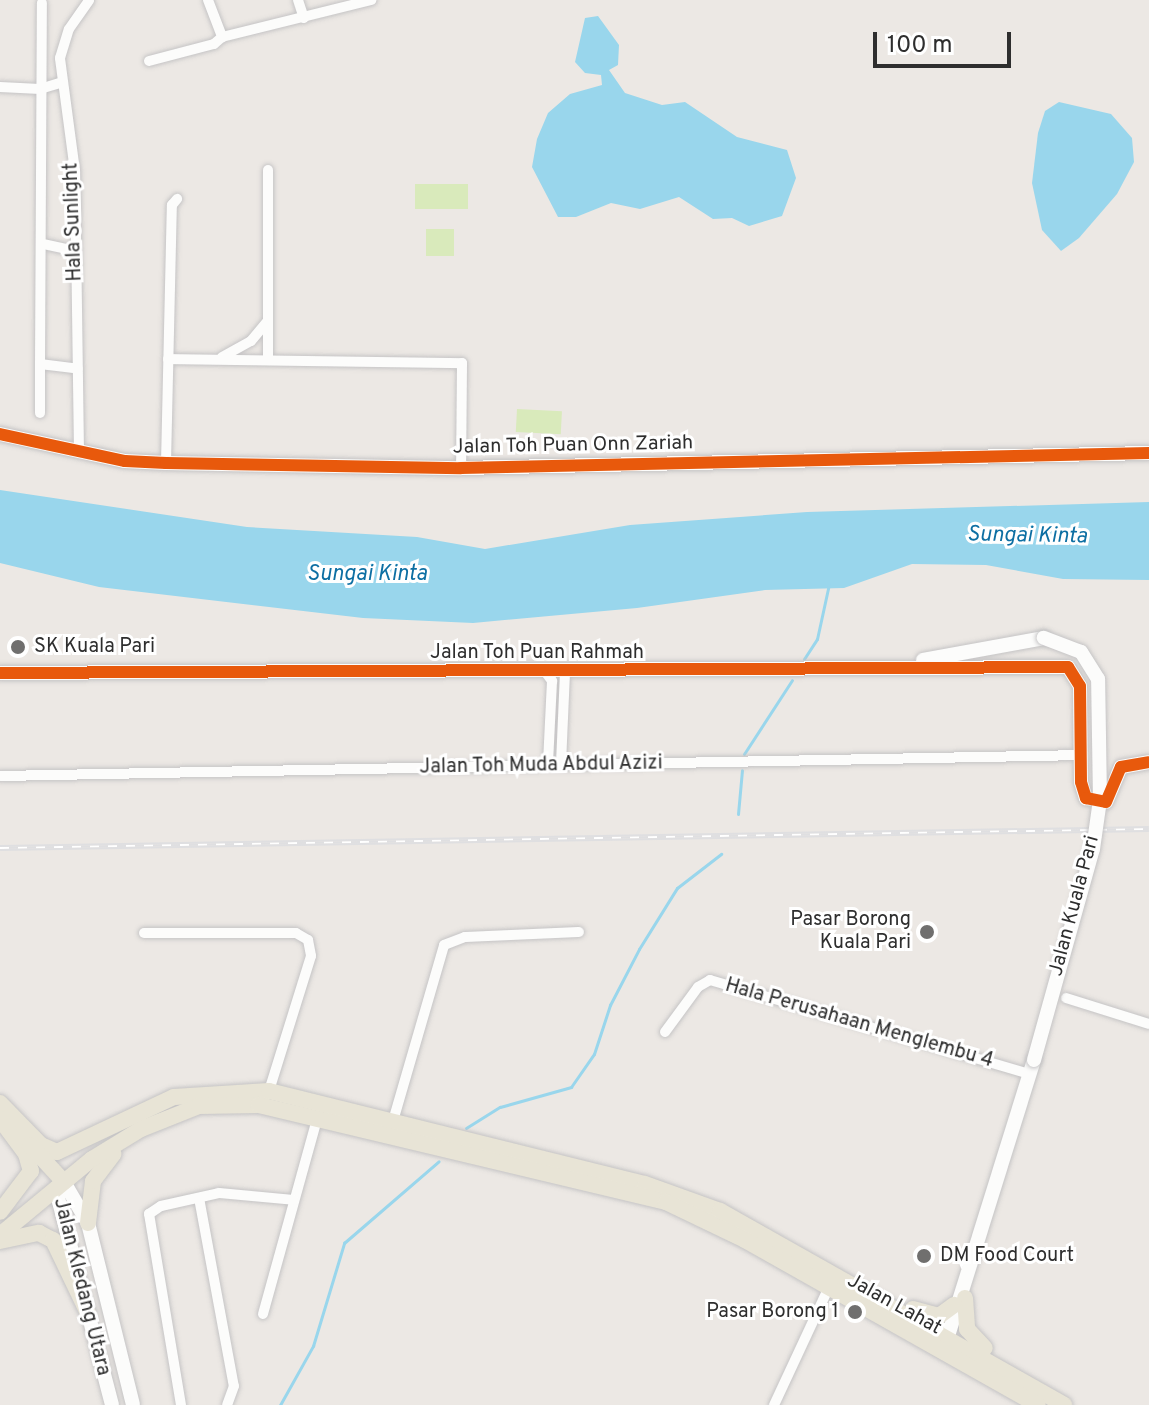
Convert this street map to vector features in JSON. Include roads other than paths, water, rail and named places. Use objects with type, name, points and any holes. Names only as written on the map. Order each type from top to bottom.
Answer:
[{"type":"main road","name":"Jalan Lahat","points":[[97,1136],[137,1110],[174,1097],[269,1091],[645,1184],[720,1211],[948,1336]]},
{"type":"main road","points":[[0,1103],[51,1151],[97,1136]]},
{"type":"main road","points":[[0,1238],[60,1183],[141,1129],[179,1111],[231,1104],[318,1116],[666,1202],[745,1240],[828,1289],[1051,1403]]},
{"type":"main road","points":[[0,1112],[60,1183]]},
{"type":"main road","points":[[0,1119],[26,1154],[31,1171],[0,1212]]},
{"type":"main road","points":[[88,1223],[97,1172],[141,1129]]},
{"type":"main road","name":"Jalan Kledang Utara","points":[[60,1183],[97,1136]]},
{"type":"main road","points":[[0,1238],[39,1233],[53,1240],[88,1313]]},
{"type":"main road","points":[[828,1289],[848,1293],[930,1336],[948,1336],[957,1352],[1051,1403]]},
{"type":"main road","points":[[892,1305],[939,1316],[960,1302],[971,1337],[1051,1403]]},
{"type":"street","name":"Hala Sunlight","points":[[79,452],[75,171],[60,83],[60,58],[69,29],[89,0]]},
{"type":"street","points":[[208,0],[222,37]]},
{"type":"street","points":[[298,0],[304,18]]},
{"type":"street","points":[[149,61],[214,44],[222,37],[304,18],[339,4],[372,0]]},
{"type":"street","points":[[40,413],[42,3]]},
{"type":"street","points":[[0,87],[40,89],[60,83]]},
{"type":"street","points":[[268,170],[268,360]]},
{"type":"street","points":[[166,463],[172,205],[177,199]]},
{"type":"street","points":[[43,244],[76,251]]},
{"type":"street","points":[[216,359],[251,341],[268,321]]},
{"type":"street","points":[[168,359],[462,363],[461,468]]},
{"type":"street","points":[[40,364],[78,369]]},
{"type":"street","name":"Jalan Toh Puan Onn Zariah","points":[[0,434],[79,452],[166,463],[461,468],[1149,453]]},
{"type":"street","points":[[1028,666],[1038,638]]},
{"type":"street","points":[[888,667],[1038,638]]},
{"type":"street","name":"Jalan Kuala Pari","points":[[948,1336],[1031,1067],[1093,849],[1100,800],[1098,679],[1081,652],[1038,638]]},
{"type":"street","name":"Jalan Toh Puan Rahmah","points":[[0,673],[565,674],[1028,666],[1074,670],[1080,686],[1081,755]]},
{"type":"street","points":[[547,674],[552,681],[555,748],[561,764]]},
{"type":"street","points":[[548,764],[555,748],[565,674]]},
{"type":"street","points":[[1081,755],[1083,793],[1093,803],[1110,799],[1121,767],[1149,762]]},
{"type":"street","name":"Jalan Toh Muda Abdul Azizi","points":[[0,776],[1081,755]]},
{"type":"street","points":[[393,1121],[444,945],[465,937],[579,932]]},
{"type":"street","points":[[144,933],[296,933],[308,940],[311,956],[269,1091]]},
{"type":"street","name":"Hala Perusahaan Menglembu 4","points":[[665,1032],[698,987],[710,980],[1031,1067]]},
{"type":"street","points":[[1066,998],[1149,1024]]},
{"type":"street","points":[[263,1314],[318,1116]]},
{"type":"street","name":"Jalan Kledang Utara","points":[[60,1183],[88,1223],[133,1405]]},
{"type":"street","name":"Jalan Kledang Utara","points":[[60,1183],[79,1279],[112,1405]]},
{"type":"street","points":[[181,1405],[147,1222],[153,1209],[219,1193],[294,1200]]},
{"type":"street","points":[[199,1198],[234,1386],[227,1405]]},
{"type":"street","points":[[79,1279],[72,1224],[78,1218],[88,1223]]},
{"type":"street","points":[[774,1405],[828,1289]]},
{"type":"water","points":[[598,16],[619,45],[618,65],[609,70],[625,93],[662,105],[685,102],[737,137],[787,150],[796,178],[782,216],[749,226],[732,218],[713,219],[679,197],[640,209],[611,203],[576,217],[558,217],[532,167],[537,139],[548,113],[570,94],[602,85],[601,75],[585,73],[575,62],[585,18]]},
{"type":"water","points":[[1059,102],[1111,114],[1132,138],[1134,162],[1117,194],[1079,238],[1061,251],[1042,230],[1032,183],[1038,133],[1045,111]]},
{"type":"water","name":"Sungai Kinta","points":[[0,490],[247,527],[417,537],[485,549],[630,525],[807,512],[1149,502],[1149,580],[1063,579],[986,565],[912,564],[844,588],[765,590],[637,608],[473,623],[363,618],[99,587],[0,563]]},
{"type":"waterway","points":[[804,659],[817,639],[829,584]]},
{"type":"waterway","points":[[744,754],[792,680]]},
{"type":"waterway","points":[[738,814],[742,770]]},
{"type":"waterway","points":[[466,1128],[500,1107],[571,1087],[594,1054],[610,1005],[639,949],[677,888],[721,854]]},
{"type":"waterway","points":[[280,1405],[313,1346],[344,1243],[439,1161]]},
{"type":"railway","points":[[0,848],[1149,829]]},
{"type":"place","name":"SK Kuala Pari","points":[[18,647]]},
{"type":"place","name":"Pasar Borong Kuala Pari","points":[[927,932]]},
{"type":"place","name":"DM Food Court","points":[[924,1256]]},
{"type":"place","name":"Pasar Borong 1","points":[[855,1312]]}]
